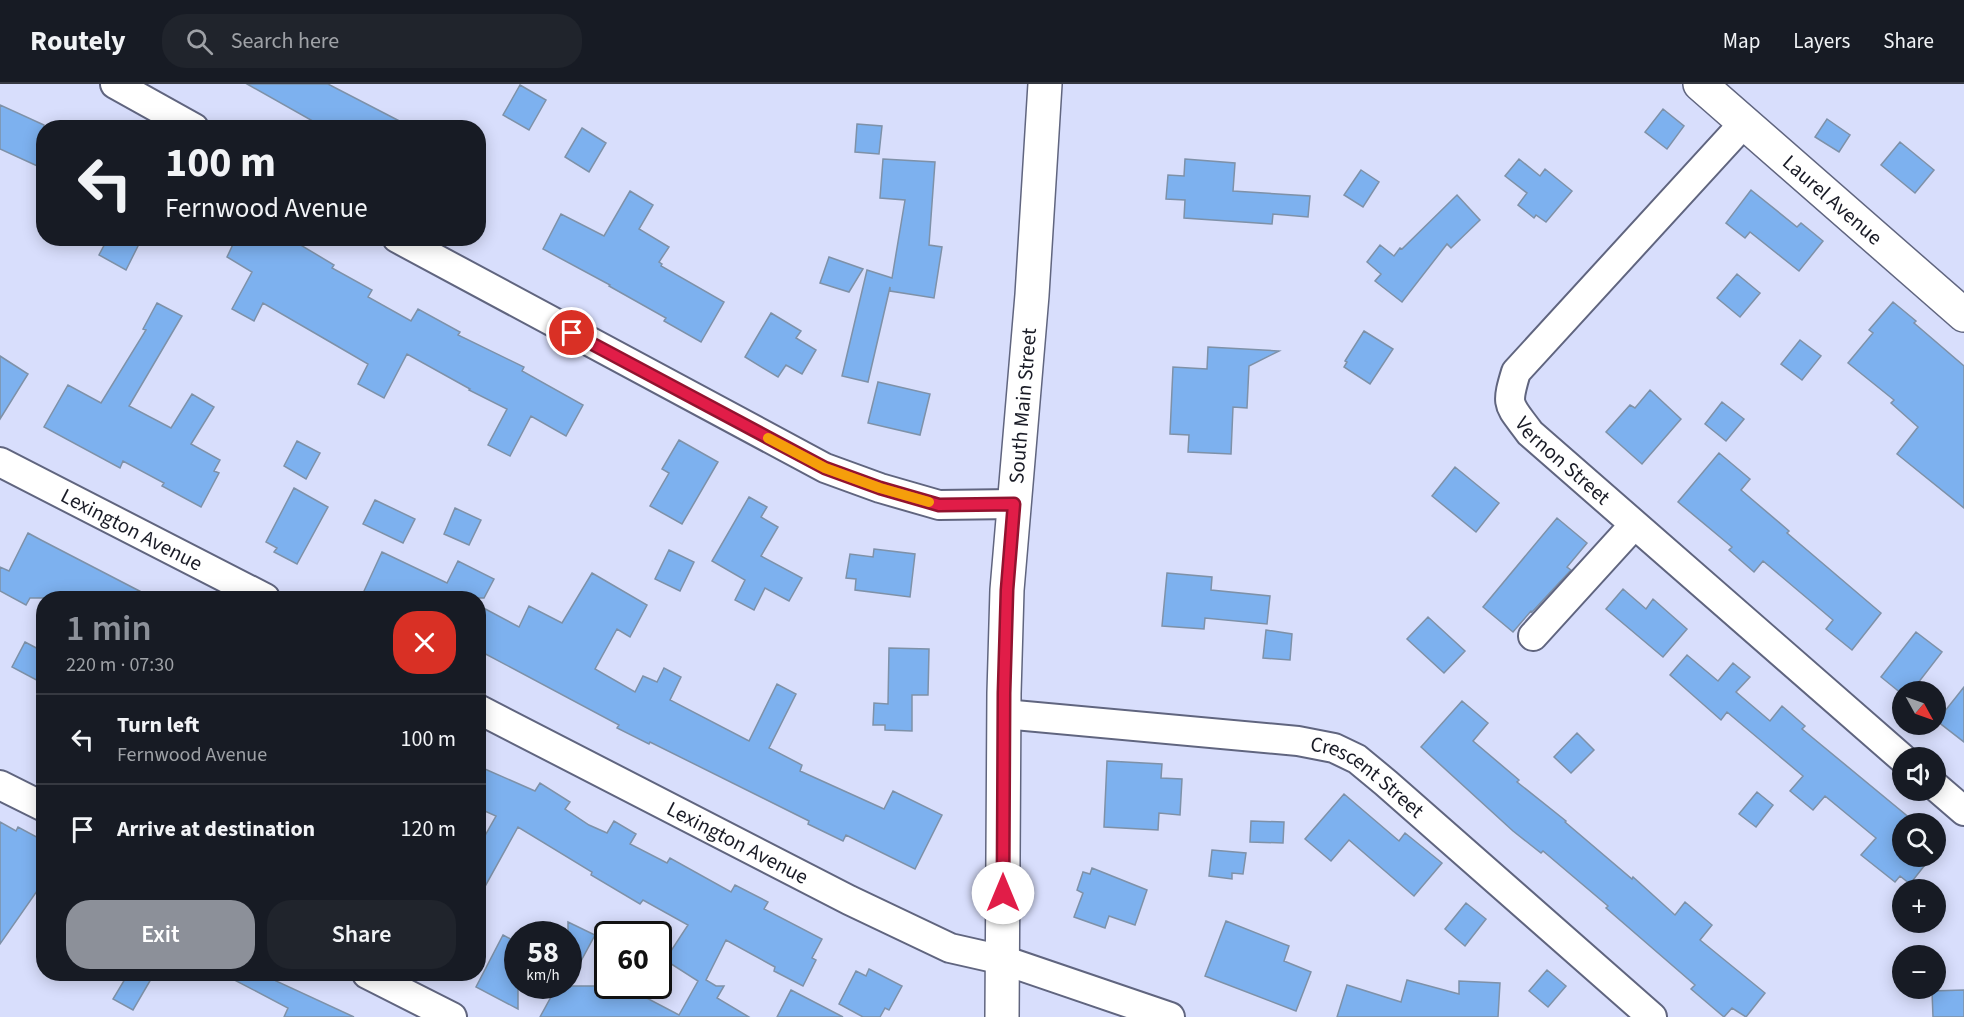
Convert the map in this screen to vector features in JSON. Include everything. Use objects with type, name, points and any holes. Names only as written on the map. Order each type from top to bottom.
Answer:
[{"type":"main road","name":"South Main Street","points":[[1002,1017],[1007,590],[1032,295],[1045,84]]},
{"type":"main road","name":"Laurel Avenue","points":[[1700,84],[1964,315]]},
{"type":"street","points":[[115,84],[180,120]]},
{"type":"street","name":"Vernon Street","points":[[1744,123],[1516,372],[1509,397],[1510,406],[1530,433],[1892,749]]},
{"type":"street","points":[[412,246],[825,468],[880,488],[939,505],[1014,504]]},
{"type":"street","name":"Lexington Avenue","points":[[0,462],[251,591]]},
{"type":"street","points":[[1533,636],[1634,525]]},
{"type":"street","name":"Lexington Avenue","points":[[486,713],[849,900],[950,948],[1002,960],[1170,1017]]},
{"type":"street","name":"Crescent Street","points":[[1004,714],[1298,741],[1334,748],[1357,759],[1386,783],[1652,1017]]},
{"type":"street","points":[[0,785],[36,803]]},
{"type":"street","points":[[1946,796],[1964,812]]},
{"type":"street","points":[[381,981],[452,1017]]},
{"type":"building","points":[[247,84],[328,84],[398,120],[311,120]]},
{"type":"building","points":[[520,85],[546,100],[529,130],[503,115]]},
{"type":"building","points":[[0,105],[36,121],[36,165],[0,149]]},
{"type":"building","points":[[1663,109],[1684,126],[1667,149],[1645,132]]},
{"type":"building","points":[[1827,119],[1850,135],[1839,152],[1815,137]]},
{"type":"building","points":[[857,124],[882,126],[879,154],[855,152]]},
{"type":"building","points":[[582,128],[606,143],[589,172],[565,157]]},
{"type":"building","points":[[1900,142],[1934,170],[1915,193],[1881,165]]},
{"type":"building","points":[[883,159],[935,162],[929,245],[942,247],[934,298],[890,291],[890,287],[868,382],[842,376],[867,270],[892,278],[905,200],[880,198]]},
{"type":"building","points":[[1185,159],[1235,163],[1233,191],[1310,196],[1308,217],[1273,214],[1272,224],[1184,218],[1185,200],[1166,199],[1168,175],[1184,176]]},
{"type":"building","points":[[1519,159],[1540,176],[1545,169],[1572,191],[1546,222],[1536,215],[1534,218],[1518,205],[1527,193],[1505,176]]},
{"type":"building","points":[[1361,170],[1379,182],[1363,207],[1344,195]]},
{"type":"building","points":[[1751,190],[1797,227],[1801,223],[1823,241],[1799,271],[1750,232],[1745,238],[1726,223]]},
{"type":"building","points":[[630,191],[653,205],[639,229],[669,247],[659,262],[661,266],[724,302],[701,342],[664,321],[666,318],[610,285],[543,249],[561,214],[604,236]]},
{"type":"building","points":[[1457,195],[1480,220],[1451,248],[1447,244],[1402,302],[1375,281],[1381,274],[1367,262],[1380,245],[1394,256]]},
{"type":"building","points":[[104,246],[138,246],[126,270],[99,255]]},
{"type":"building","points":[[232,246],[302,246],[334,265],[332,268],[372,290],[368,297],[411,321],[418,309],[460,332],[458,335],[524,367],[522,371],[583,405],[566,436],[531,416],[510,456],[488,445],[507,409],[407,354],[384,398],[358,384],[368,364],[263,303],[254,321],[232,309],[252,272],[227,257]]},
{"type":"building","points":[[829,257],[863,269],[849,292],[820,283]]},
{"type":"building","points":[[1737,274],[1760,293],[1740,317],[1717,298]]},
{"type":"building","points":[[1893,302],[1964,366],[1964,508],[1897,454],[1918,427],[1891,403],[1894,400],[1848,363],[1873,333],[1869,330]]},
{"type":"building","points":[[157,303],[182,316],[129,406],[171,428],[192,394],[214,407],[191,444],[220,460],[214,471],[219,473],[201,507],[162,486],[164,483],[123,461],[120,468],[44,427],[68,385],[101,403],[146,330],[143,329]]},
{"type":"building","points":[[771,313],[801,331],[796,338],[816,350],[802,374],[786,365],[778,377],[745,357]]},
{"type":"building","points":[[1364,331],[1393,349],[1370,384],[1344,367],[1347,362],[1345,361]]},
{"type":"building","points":[[1800,340],[1821,356],[1802,380],[1781,364]]},
{"type":"building","points":[[1208,347],[1279,351],[1249,366],[1247,408],[1233,407],[1231,454],[1188,452],[1189,435],[1170,434],[1173,367],[1207,369]]},
{"type":"building","points":[[0,356],[28,374],[0,419]]},
{"type":"building","points":[[878,382],[930,394],[920,435],[868,423]]},
{"type":"building","points":[[1650,390],[1681,419],[1642,464],[1606,432],[1630,405],[1635,408]]},
{"type":"building","points":[[1722,402],[1744,419],[1726,441],[1705,424]]},
{"type":"building","points":[[679,440],[718,462],[682,524],[650,506],[669,473],[662,469]]},
{"type":"building","points":[[297,441],[320,453],[306,479],[284,466]]},
{"type":"building","points":[[1719,453],[1750,479],[1741,490],[1789,531],[1787,533],[1881,613],[1852,650],[1826,629],[1833,620],[1763,561],[1754,572],[1729,550],[1732,547],[1678,502]]},
{"type":"building","points":[[1455,467],[1499,503],[1476,532],[1432,496]]},
{"type":"building","points":[[294,488],[328,507],[297,564],[274,552],[277,548],[266,542]]},
{"type":"building","points":[[749,497],[767,507],[761,517],[778,527],[761,556],[802,578],[789,601],[765,588],[754,610],[735,600],[745,580],[712,561]]},
{"type":"building","points":[[375,500],[415,519],[403,543],[363,524]]},
{"type":"building","points":[[455,508],[481,520],[469,545],[444,534]]},
{"type":"building","points":[[1557,518],[1587,543],[1567,567],[1571,570],[1513,632],[1483,607]]},
{"type":"building","points":[[28,533],[140,591],[36,591],[36,598],[30,598],[26,605],[0,591],[0,567],[9,571]]},
{"type":"building","points":[[874,549],[915,554],[910,597],[855,590],[856,579],[846,578],[850,554],[873,557]]},
{"type":"building","points":[[669,550],[694,562],[680,591],[655,579]]},
{"type":"building","points":[[382,552],[447,583],[458,561],[494,579],[486,594],[486,591],[364,591]]},
{"type":"building","points":[[592,573],[647,605],[630,637],[617,629],[595,669],[635,692],[643,676],[657,682],[664,668],[681,677],[670,700],[749,741],[777,684],[796,694],[769,748],[802,765],[800,771],[884,809],[893,791],[942,815],[915,869],[846,835],[843,841],[808,824],[809,821],[617,728],[619,725],[486,654],[486,609],[519,627],[529,606],[562,623]]},
{"type":"building","points":[[1167,573],[1212,577],[1211,590],[1270,596],[1267,624],[1205,618],[1204,629],[1162,626]]},
{"type":"building","points":[[1623,589],[1646,609],[1653,599],[1687,629],[1663,657],[1606,609]]},
{"type":"building","points":[[1428,617],[1465,651],[1444,673],[1407,639]]},
{"type":"building","points":[[1266,630],[1292,634],[1290,660],[1263,658]]},
{"type":"building","points":[[1916,632],[1942,652],[1920,681],[1892,681],[1892,686],[1881,677]]},
{"type":"building","points":[[25,642],[36,648],[36,680],[12,667]]},
{"type":"building","points":[[889,648],[929,649],[928,695],[912,695],[912,731],[885,730],[885,725],[873,725],[874,703],[888,704]]},
{"type":"building","points":[[1687,655],[1718,681],[1733,663],[1750,677],[1736,692],[1770,721],[1782,706],[1805,726],[1802,729],[1904,813],[1892,813],[1892,867],[1923,867],[1914,879],[1904,879],[1900,876],[1892,880],[1861,855],[1876,838],[1825,796],[1813,810],[1790,791],[1803,776],[1727,712],[1721,720],[1670,675]]},
{"type":"building","points":[[1964,687],[1964,742],[1946,728],[1946,710]]},
{"type":"building","points":[[1462,701],[1488,723],[1473,741],[1519,780],[1517,782],[1632,879],[1633,877],[1675,915],[1685,902],[1712,925],[1700,940],[1765,993],[1746,1017],[1732,1008],[1724,1017],[1691,989],[1695,985],[1606,908],[1608,906],[1543,851],[1541,853],[1513,831],[1421,747]]},
{"type":"building","points":[[1577,733],[1594,750],[1571,773],[1554,757]]},
{"type":"building","points":[[1107,761],[1162,764],[1161,778],[1182,779],[1180,815],[1159,813],[1158,830],[1104,827]]},
{"type":"building","points":[[486,770],[535,791],[540,783],[570,802],[565,809],[589,825],[607,833],[614,821],[636,834],[630,844],[667,863],[670,858],[731,892],[735,885],[768,902],[764,909],[822,939],[812,958],[816,960],[803,986],[774,971],[775,967],[726,940],[706,980],[716,986],[724,986],[717,998],[749,1017],[540,1017],[550,999],[582,999],[582,986],[594,986],[594,999],[648,999],[679,1015],[698,981],[672,964],[672,949],[688,925],[643,900],[640,904],[518,827],[486,885],[486,834],[496,816],[486,812]]},
{"type":"building","points":[[1757,792],[1773,805],[1756,827],[1739,814]]},
{"type":"building","points":[[1344,794],[1399,841],[1405,833],[1442,863],[1414,896],[1349,840],[1331,861],[1305,839]]},
{"type":"building","points":[[1251,821],[1284,822],[1283,843],[1250,842]]},
{"type":"building","points":[[0,822],[16,831],[18,827],[36,837],[36,892],[0,944]]},
{"type":"building","points":[[1212,850],[1246,853],[1243,874],[1232,873],[1232,879],[1209,876]]},
{"type":"building","points":[[1092,868],[1147,890],[1135,925],[1109,916],[1105,928],[1074,917],[1083,893],[1077,890],[1083,872],[1090,874]]},
{"type":"building","points":[[1466,903],[1486,919],[1465,946],[1445,929]]},
{"type":"building","points":[[1226,921],[1289,946],[1284,961],[1311,972],[1296,1011],[1205,976]]},
{"type":"building","points":[[582,929],[594,935],[582,959]]},
{"type":"building","points":[[503,935],[504,999],[518,999],[518,1009],[476,987],[479,981],[486,981],[486,968]]},
{"type":"building","points":[[869,969],[902,986],[889,1010],[885,1008],[880,1017],[863,1017],[839,1004],[856,971],[866,976]]},
{"type":"building","points":[[1547,970],[1566,986],[1548,1007],[1529,991]]},
{"type":"building","points":[[1407,980],[1459,994],[1459,981],[1500,983],[1498,1017],[1337,1017],[1347,985],[1401,1002]]},
{"type":"building","points":[[124,981],[150,981],[133,1010],[113,999]]},
{"type":"building","points":[[236,981],[276,981],[354,1017],[284,1017],[288,1008]]},
{"type":"building","points":[[791,990],[843,1017],[777,1017]]},
{"type":"building","points":[[1964,990],[1964,1017],[1933,1017],[1932,999],[1946,999],[1946,991]]},
{"type":"slow traffic","points":[[768,438],[825,468],[880,488],[929,502]]},
{"type":"route","points":[[572,333],[825,468],[880,488],[939,505],[1014,504],[1007,590],[1004,693],[1003,893]]}]
